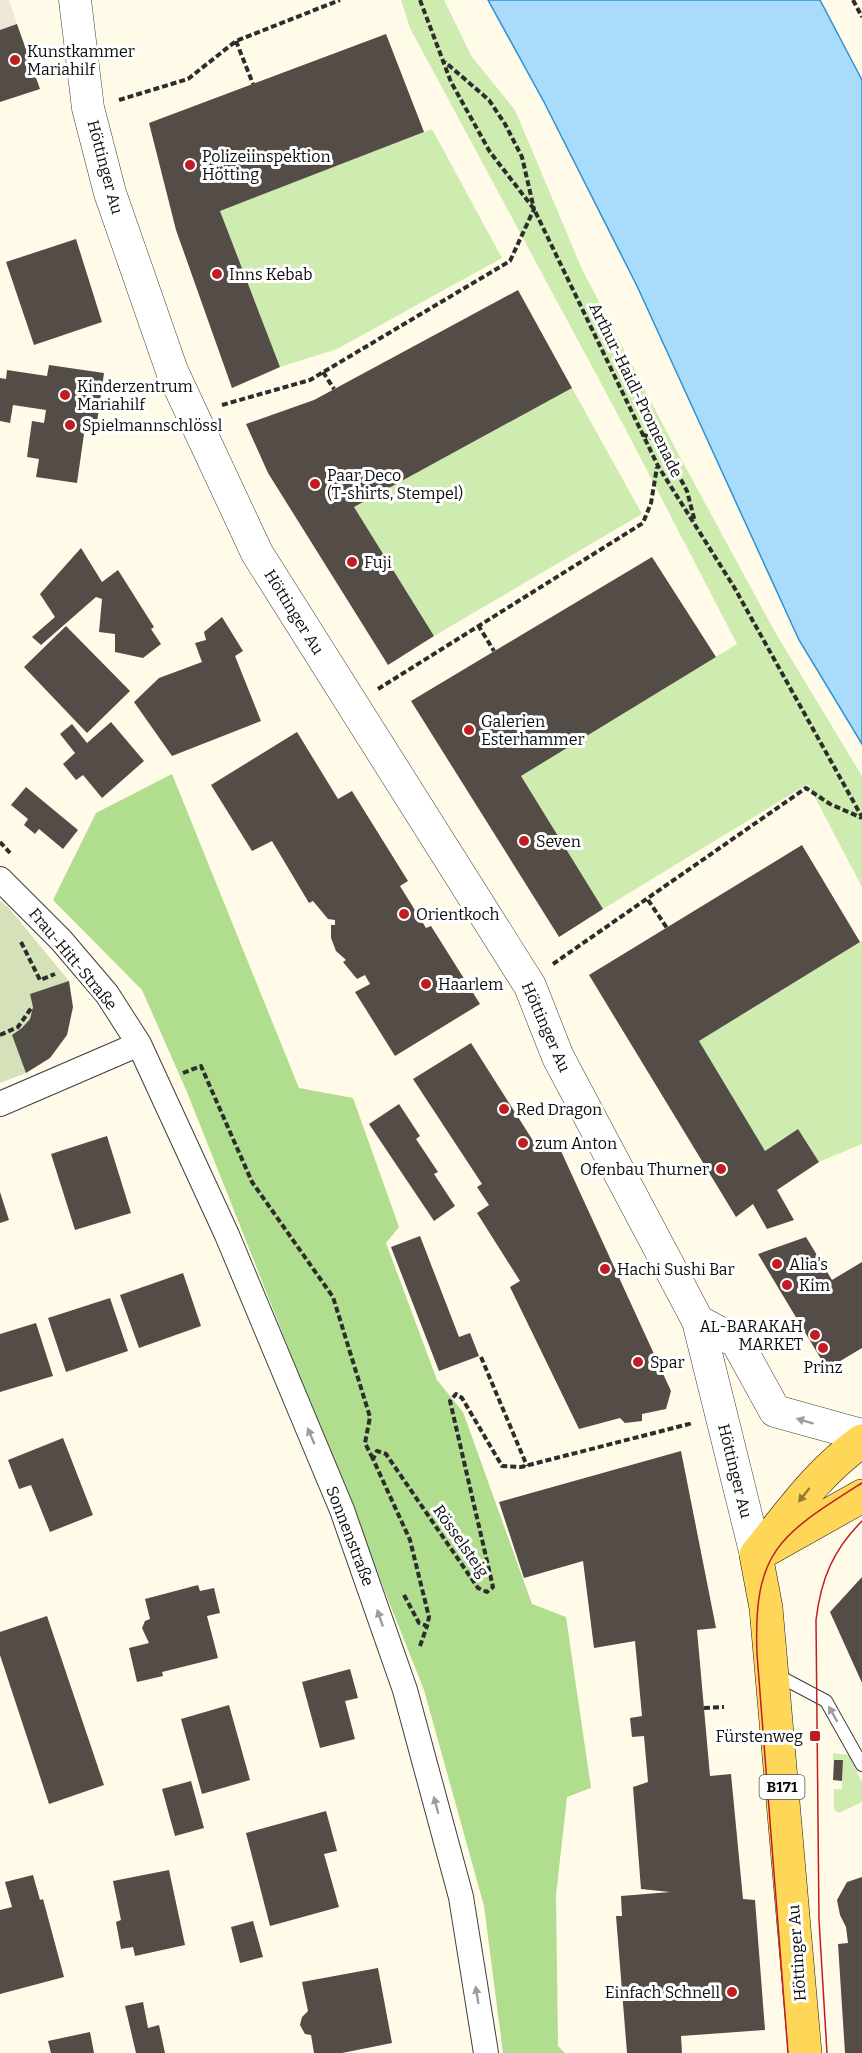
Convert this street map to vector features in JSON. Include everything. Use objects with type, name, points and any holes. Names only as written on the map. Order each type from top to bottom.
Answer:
[{"type":"main road","points":[[756,1555],[819,1477],[834,1461],[862,1441]]},
{"type":"main road","points":[[756,1555],[862,1496]]},
{"type":"main road","name":"Höttinger Au","points":[[756,1555],[766,1608],[805,2053]]},
{"type":"street","name":"Höttinger Au","points":[[75,0],[88,108],[110,193],[172,371],[257,553],[527,981],[558,1057],[698,1321],[756,1555]]},
{"type":"street","name":"Frau-Hitt-Straße","points":[[0,879],[61,940],[107,994],[139,1044]]},
{"type":"street","name":"Sonnenstraße","points":[[139,1044],[227,1235],[342,1510],[402,1679],[461,1897],[486,2053]]},
{"type":"street","points":[[0,1104],[139,1044]]},
{"type":"street","points":[[698,1321],[737,1342],[775,1411],[862,1435]]},
{"type":"lane","points":[[771,1672],[826,1701],[862,1765]]},
{"type":"path","points":[[138,95],[188,79],[236,41],[340,0]]},
{"type":"path","name":"Arthur-Haidl-Promenade","points":[[420,0],[451,82],[490,152],[534,208],[658,466],[734,587],[862,818]]},
{"type":"path","points":[[853,0],[862,16]]},
{"type":"path","points":[[236,41],[252,84]]},
{"type":"path","points":[[191,413],[310,380],[510,261],[534,208],[522,157],[506,124],[489,100],[444,61]]},
{"type":"path","points":[[323,372],[334,389]]},
{"type":"path","points":[[642,434],[661,442],[687,491],[696,526]]},
{"type":"path","points":[[352,706],[643,523],[651,503],[658,466]]},
{"type":"path","points":[[478,625],[495,651]]},
{"type":"path","points":[[527,981],[648,900],[806,788],[830,804],[862,818]]},
{"type":"path","points":[[648,900],[667,927]]},
{"type":"path","points":[[0,1035],[18,1026],[32,1007]]},
{"type":"path","points":[[157,1083],[201,1066],[252,1182],[333,1297],[370,1417],[365,1443],[410,1540],[429,1617],[427,1626],[419,1623],[403,1593]]},
{"type":"path","points":[[481,1358],[527,1466]]},
{"type":"path","name":"Rösselsteig","points":[[373,1459],[377,1451],[386,1454],[478,1588],[487,1592],[493,1587],[450,1401],[456,1394],[462,1398],[502,1466],[527,1466],[689,1424]]},
{"type":"path","points":[[704,1708],[724,1707]]},
{"type":"green space","points":[[401,0],[444,0],[472,57],[515,110],[582,269],[673,444],[775,632],[862,776],[862,887],[808,784],[603,909],[521,776],[737,644],[625,428],[410,28]]},
{"type":"green space","points":[[432,129],[502,258],[337,349],[280,367],[220,211]]},
{"type":"green space","points":[[572,388],[642,514],[434,636],[354,507]]},
{"type":"green space","points":[[172,774],[299,1088],[353,1098],[399,1227],[386,1243],[437,1380],[463,1412],[532,1604],[566,1617],[591,1788],[567,1797],[556,1895],[558,2046],[565,2053],[503,2053],[484,1906],[424,1690],[187,1092],[142,990],[53,900],[96,813]]},
{"type":"green space","points":[[0,901],[8,907],[69,981],[26,1073],[0,1083]]},
{"type":"green space","points":[[862,941],[862,1144],[819,1162],[798,1129],[765,1151],[699,1041]]},
{"type":"green space","points":[[833,1753],[849,1755],[862,1782],[862,1802],[839,1813],[834,1810],[834,1789],[842,1789],[843,1761],[833,1760]]},
{"type":"shaded area","points":[[0,0],[9,0],[17,24],[0,30]]},
{"type":"water","points":[[488,0],[820,0],[862,80],[862,744],[799,640],[637,286],[544,102]]},
{"type":"building","name":"Kunstkammer Mariahilf","points":[[17,24],[40,89],[0,102],[0,30]]},
{"type":"building","points":[[386,34],[424,132],[220,211],[280,367],[232,388],[176,230],[149,123]]},
{"type":"building","points":[[76,239],[102,322],[34,345],[6,262]]},
{"type":"building","points":[[518,290],[572,388],[354,507],[434,636],[388,665],[268,473],[246,424],[314,400]]},
{"type":"building","name":"Spielmannschlössl","points":[[49,365],[104,373],[96,429],[85,427],[77,483],[36,477],[39,459],[27,457],[32,421],[44,423],[46,410],[13,405],[10,423],[0,421],[0,378],[6,379],[7,370],[47,376]]},
{"type":"building","points":[[81,548],[102,582],[118,570],[154,627],[151,629],[161,644],[143,658],[115,652],[115,634],[99,632],[102,599],[96,597],[41,645],[32,637],[55,617],[40,594]]},
{"type":"building","points":[[652,557],[716,657],[521,776],[603,909],[559,937],[411,701]]},
{"type":"building","points":[[222,617],[243,651],[235,656],[261,721],[172,756],[134,702],[159,678],[202,662],[195,643],[206,640],[204,632]]},
{"type":"building","points":[[66,626],[130,691],[87,733],[24,667]]},
{"type":"building","points":[[111,722],[144,761],[102,798],[83,775],[76,780],[63,764],[75,753],[60,734],[72,724],[87,743]]},
{"type":"building","points":[[297,732],[338,799],[352,791],[408,881],[400,886],[426,928],[431,926],[480,1004],[395,1056],[355,992],[370,984],[365,975],[357,979],[343,962],[346,960],[336,951],[331,938],[331,925],[335,925],[335,920],[328,919],[313,901],[309,903],[272,841],[252,851],[211,785]]},
{"type":"building","points":[[26,787],[78,830],[63,849],[39,829],[35,834],[24,825],[28,819],[11,805]]},
{"type":"building","points":[[802,845],[860,942],[699,1041],[765,1151],[798,1129],[819,1162],[777,1190],[794,1220],[767,1229],[753,1204],[736,1217],[589,975]]},
{"type":"building","points":[[69,981],[73,1007],[67,1035],[50,1058],[26,1073],[12,1035],[30,1019],[33,1007],[30,994]]},
{"type":"building","points":[[471,1043],[537,1147],[555,1138],[671,1391],[666,1409],[642,1414],[642,1421],[625,1423],[620,1418],[579,1429],[510,1287],[520,1281],[477,1213],[489,1205],[477,1187],[482,1184],[413,1079]]},
{"type":"building","points":[[399,1104],[420,1136],[416,1139],[438,1172],[434,1174],[455,1206],[434,1221],[369,1124]]},
{"type":"building","points":[[107,1136],[131,1213],[75,1230],[51,1154]]},
{"type":"building","points":[[0,1192],[9,1220],[0,1223]]},
{"type":"building","points":[[420,1236],[459,1337],[470,1333],[479,1356],[439,1371],[391,1247]]},
{"type":"building","points":[[806,1237],[832,1280],[862,1262],[862,1348],[827,1369],[758,1254]]},
{"type":"building","points":[[183,1273],[201,1326],[139,1348],[120,1295]]},
{"type":"building","points":[[110,1298],[128,1351],[66,1372],[48,1318]]},
{"type":"building","points":[[36,1323],[53,1376],[0,1392],[0,1334]]},
{"type":"building","points":[[63,1438],[93,1515],[50,1532],[31,1485],[19,1489],[8,1460]]},
{"type":"building","points":[[681,1451],[716,1628],[697,1630],[710,1776],[731,1774],[743,1899],[755,1900],[765,2030],[681,2036],[682,2053],[627,2053],[616,1916],[622,1916],[621,1896],[670,1892],[641,1889],[633,1787],[648,1782],[644,1736],[632,1737],[630,1718],[642,1716],[635,1641],[594,1648],[583,1561],[524,1578],[499,1502]]},
{"type":"building","points":[[862,1577],[862,1683],[830,1612]]},
{"type":"building","points":[[198,1585],[200,1591],[214,1588],[220,1613],[207,1616],[218,1658],[162,1672],[163,1676],[137,1682],[129,1648],[149,1643],[142,1628],[145,1621],[150,1619],[145,1599]]},
{"type":"building","points":[[47,1616],[104,1785],[49,1804],[0,1655],[0,1632]]},
{"type":"building","points":[[350,1669],[358,1698],[345,1701],[355,1739],[320,1748],[302,1682]]},
{"type":"building","points":[[229,1705],[250,1780],[202,1794],[181,1719]]},
{"type":"building","points":[[834,1760],[843,1760],[842,1781],[833,1780]]},
{"type":"building","points":[[191,1781],[204,1828],[175,1836],[162,1789]]},
{"type":"building","points":[[326,1811],[337,1851],[324,1854],[339,1907],[270,1926],[246,1833]]},
{"type":"building","points":[[169,1870],[185,1945],[135,1956],[133,1947],[121,1949],[116,1922],[121,1920],[113,1881]]},
{"type":"building","points":[[33,1875],[40,1900],[43,1899],[64,1977],[0,1994],[0,1910],[12,1907],[5,1882]]},
{"type":"building","points":[[862,1877],[862,2053],[845,2053],[838,1944],[848,1943],[846,1927],[840,1915],[837,1900],[847,1882]]},
{"type":"building","points":[[253,1921],[263,1957],[240,1963],[231,1927]]},
{"type":"building","points":[[378,1968],[392,2043],[342,2053],[314,2053],[311,2035],[305,2034],[300,2025],[302,2017],[308,2011],[302,1982]]},
{"type":"building","points":[[143,2002],[148,2028],[159,2025],[165,2053],[136,2053],[125,2006]]},
{"type":"building","points":[[90,2032],[94,2053],[51,2053],[48,2041]]},
{"type":"tram line","points":[[788,2053],[757,1654],[760,1591],[767,1568],[777,1549],[792,1533],[810,1517],[862,1483]]},
{"type":"tram line","points":[[827,2053],[819,1920],[816,1620],[821,1591],[830,1566],[843,1543],[862,1521]]},
{"type":"place","name":"Kunstkammer Mariahilf","points":[[15,60]]},
{"type":"place","name":"Polizeiinspektion Hötting","points":[[190,165]]},
{"type":"place","name":"Inns Kebab","points":[[217,274]]},
{"type":"place","name":"Kinderzentrum Mariahilf","points":[[65,395]]},
{"type":"place","name":"Spielmannschlössl","points":[[70,425]]},
{"type":"place","name":"Paar Deco (T-shirts, Stempel)","points":[[315,484]]},
{"type":"place","name":"Fuji","points":[[352,562]]},
{"type":"place","name":"Galerien Esterhammer","points":[[469,730]]},
{"type":"place","name":"Seven","points":[[524,841]]},
{"type":"place","name":"Orientkoch","points":[[404,914]]},
{"type":"place","name":"Haarlem","points":[[426,984]]},
{"type":"place","name":"Red Dragon","points":[[504,1109]]},
{"type":"place","name":"zum Anton","points":[[523,1143]]},
{"type":"place","name":"Ofenbau Thurner","points":[[721,1169]]},
{"type":"place","name":"Alia's","points":[[777,1264]]},
{"type":"place","name":"Hachi Sushi Bar","points":[[605,1269]]},
{"type":"place","name":"Kim","points":[[787,1285]]},
{"type":"place","name":"AL-BARAKAH MARKET","points":[[815,1335]]},
{"type":"place","name":"Prinz","points":[[823,1348]]},
{"type":"place","name":"Spar","points":[[638,1362]]},
{"type":"place","name":"Fürstenweg","points":[[815,1736]]},
{"type":"place","name":"Einfach Schnell","points":[[732,1992]]}]
